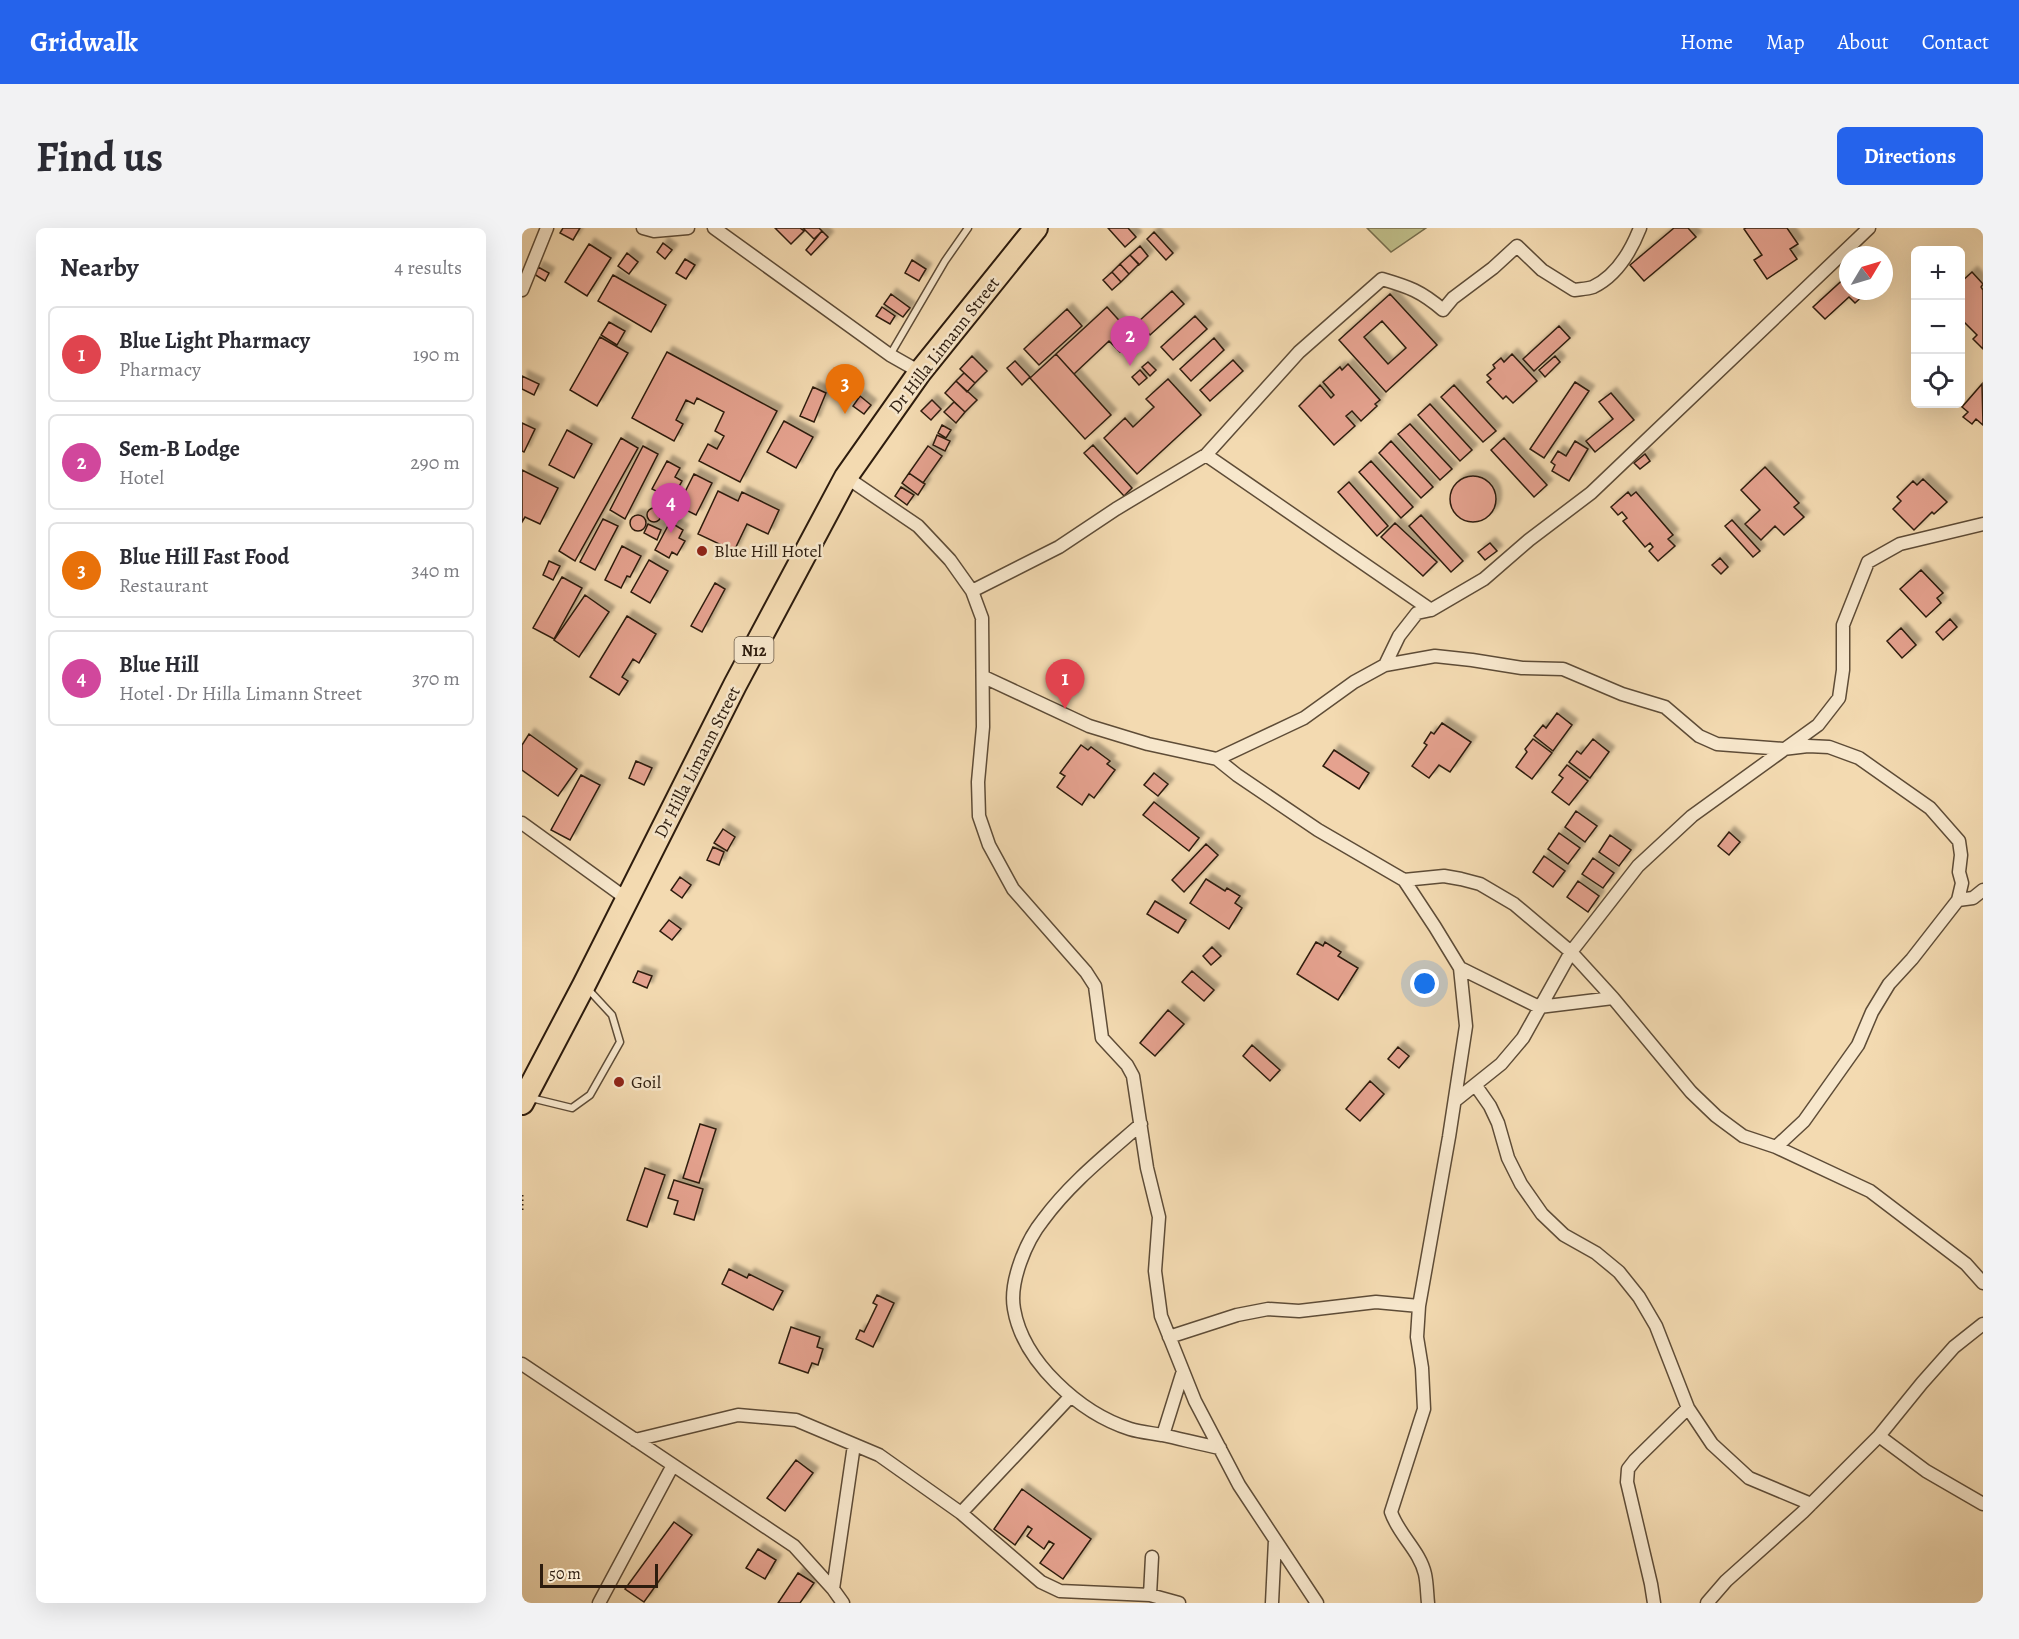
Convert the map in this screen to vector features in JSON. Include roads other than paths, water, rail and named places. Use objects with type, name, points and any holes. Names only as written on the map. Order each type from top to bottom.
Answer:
[{"type":"highway","name":"Dr Hilla Limann Street","points":[[524,1100],[735,685],[846,477],[920,372],[1036,228]]},
{"type":"street","points":[[522,290],[547,228]]},
{"type":"street","points":[[643,228],[654,231],[688,228]]},
{"type":"street","points":[[714,228],[890,355],[920,372]]},
{"type":"street","points":[[972,591],[1059,547],[1116,508],[1206,455],[1299,352],[1382,279],[1425,295],[1443,310],[1453,298],[1493,268],[1517,246],[1542,270],[1574,290],[1592,287],[1614,271],[1632,248],[1640,228]]},
{"type":"street","points":[[1386,665],[1398,636],[1417,613],[1431,610],[1484,579],[1529,540],[1591,493],[1869,228]]},
{"type":"street","points":[[1206,455],[1431,610]]},
{"type":"street","points":[[846,477],[918,526],[950,560],[972,591],[982,618],[984,677],[983,727],[978,782],[979,816],[989,845],[1013,889],[1086,972],[1095,986],[1102,1038],[1128,1065],[1133,1076],[1147,1168],[1159,1217],[1155,1271],[1161,1317],[1195,1401],[1239,1485],[1317,1603]]},
{"type":"street","points":[[1456,1100],[1501,1064],[1522,1038],[1571,952],[1638,866],[1692,816],[1818,725],[1839,698],[1843,670],[1843,625],[1868,562],[1900,543],[1983,524]]},
{"type":"street","points":[[1217,759],[1304,718],[1354,682],[1386,665],[1436,656],[1522,668],[1563,669],[1622,694],[1665,707],[1699,736],[1717,744],[1783,749],[1808,746],[1829,747],[1859,758],[1930,808],[1959,841],[1962,855],[1959,872],[1962,883],[1958,900],[1912,959],[1889,984],[1872,1012],[1858,1045],[1804,1121],[1776,1147]]},
{"type":"street","points":[[984,677],[1089,726],[1148,744],[1217,759],[1318,831],[1404,880],[1460,968],[1466,1026],[1456,1100],[1419,1306],[1417,1337],[1422,1368],[1424,1409],[1391,1512],[1425,1573],[1428,1603]]},
{"type":"street","points":[[522,823],[627,899]]},
{"type":"street","points":[[1404,880],[1444,876],[1480,884],[1514,904],[1571,952],[1613,998],[1691,1092],[1716,1116],[1743,1136],[1776,1147],[1870,1191],[1966,1264],[1983,1283]]},
{"type":"street","points":[[1958,900],[1973,898],[1983,890]]},
{"type":"street","points":[[1460,968],[1539,1006],[1613,998]]},
{"type":"street","points":[[1476,1086],[1490,1106],[1498,1123],[1508,1158],[1521,1184],[1542,1214],[1564,1235],[1596,1253],[1619,1272],[1639,1297],[1656,1326],[1673,1374],[1689,1408],[1712,1444],[1749,1478],[1811,1504]]},
{"type":"street","points":[[1141,1124],[1084,1175],[1041,1221],[1014,1282],[1014,1309],[1023,1338],[1040,1365],[1070,1397],[1090,1410],[1130,1429],[1220,1448]]},
{"type":"street","points":[[1169,1337],[1237,1315],[1268,1309],[1299,1311],[1376,1302],[1419,1306]]},
{"type":"street","points":[[1707,1603],[1726,1581],[1811,1504],[1879,1436],[1954,1347],[1983,1324]]},
{"type":"street","points":[[522,1364],[794,1546],[833,1588],[843,1603]]},
{"type":"street","points":[[1163,1435],[1183,1371]]},
{"type":"street","points":[[961,1513],[1070,1397]]},
{"type":"street","points":[[1654,1603],[1627,1482],[1628,1470],[1635,1460],[1689,1408]]},
{"type":"street","points":[[635,1440],[738,1415],[796,1420],[879,1455],[961,1513],[1041,1582],[1060,1592],[1112,1598],[1150,1595],[1179,1603]]},
{"type":"street","points":[[1879,1436],[1926,1471],[1983,1504]]},
{"type":"street","points":[[833,1588],[854,1445]]},
{"type":"street","points":[[599,1603],[673,1465]]},
{"type":"street","points":[[1272,1603],[1275,1540]]},
{"type":"street","points":[[1150,1595],[1152,1557]]},
{"type":"lane","points":[[890,355],[945,261],[968,228]]},
{"type":"lane","points":[[524,1100],[572,1108],[590,1095],[620,1042],[612,1016],[584,985]]},
{"type":"place","name":"Sem-B Lodge","points":[[1130,366]]},
{"type":"place","name":"Blue Hill Fast Food","points":[[845,414]]},
{"type":"place","name":"Blue Hill","points":[[671,533]]},
{"type":"place","name":"Blue Hill Hotel","points":[[702,551]]},
{"type":"place","name":"Blue Light Pharmacy","points":[[1065,709]]},
{"type":"place","name":"Goil","points":[[619,1082]]}]
